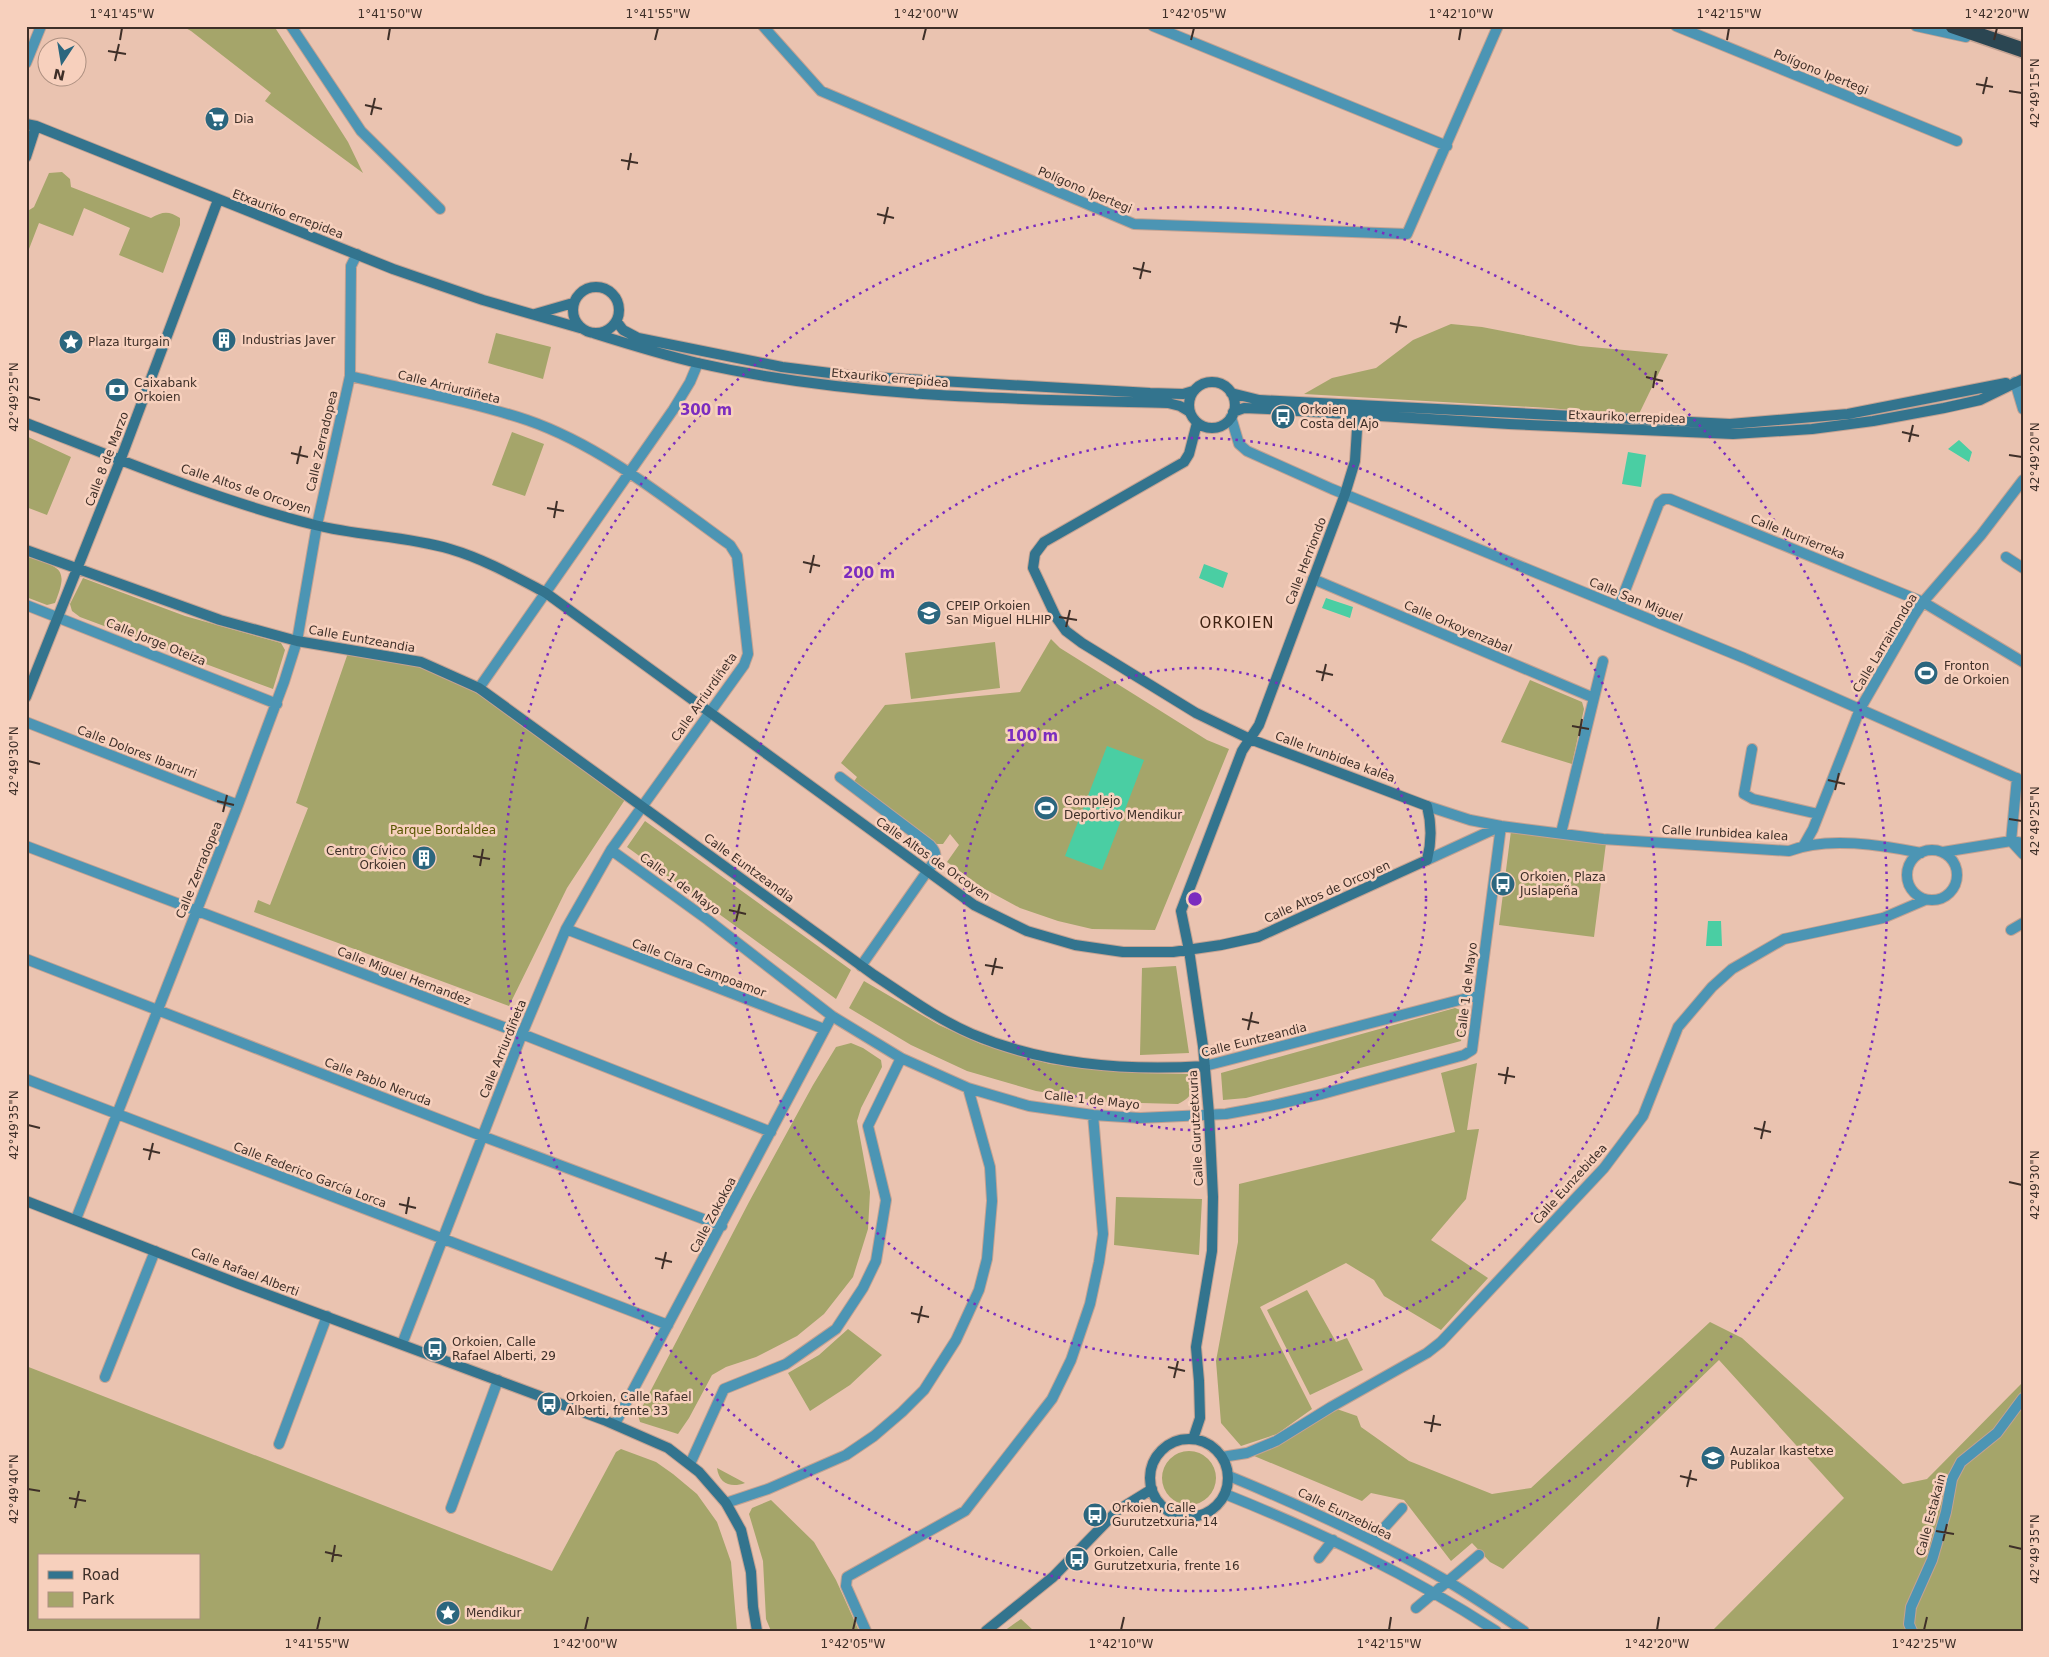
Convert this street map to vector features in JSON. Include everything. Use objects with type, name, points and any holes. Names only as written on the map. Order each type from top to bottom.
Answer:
[{"type":"highway","points":[[1953,26],[2018,48]]},
{"type":"street","points":[[26,64],[41,26]]},
{"type":"street","points":[[291,26],[361,131],[440,209]]},
{"type":"street","name":"Polígono Ipertegi","points":[[763,26],[821,92],[1134,224],[1407,234],[1498,26]]},
{"type":"street","points":[[1153,26],[1447,146]]},
{"type":"street","name":"Polígono Ipertegi","points":[[1676,26],[1957,141]]},
{"type":"street","points":[[1916,26],[2018,48]]},
{"type":"street","name":"Etxauriko errepidea","points":[[26,120],[31,125],[393,269],[483,300],[580,328]]},
{"type":"street","points":[[26,157],[31,125]]},
{"type":"street","name":"Calle 8 de Marzo","points":[[26,697],[120,461],[218,200]]},
{"type":"street","points":[[350,376],[351,266],[357,254]]},
{"type":"street","points":[[589,288],[603,288],[615,297],[618,304],[617,322],[607,331],[593,334],[580,328],[573,317],[573,303],[582,291],[589,288]]},
{"type":"street","points":[[534,314],[573,303]]},
{"type":"street","name":"Etxauriko errepidea","points":[[617,322],[622,330],[638,338],[782,367],[854,376],[1170,393],[1193,391]]},
{"type":"street","name":"Etxauriko errepidea","points":[[593,334],[698,363],[754,374],[878,391],[1168,404],[1190,412]]},
{"type":"street","points":[[479,688],[630,473],[681,397],[698,363]]},
{"type":"street","name":"Calle Arriurdiñeta","points":[[350,376],[480,407],[528,421],[569,439],[630,473],[730,545],[737,556],[748,654],[744,666],[611,850],[566,929],[522,1034],[402,1344]]},
{"type":"street","name":"Calle Zerradopea","points":[[76,1220],[277,704],[297,641],[316,525],[350,376]]},
{"type":"street","points":[[2019,381],[2023,409]]},
{"type":"street","name":"Etxauriko errepidea","points":[[1231,393],[1258,400],[1730,424],[1848,414],[2019,381]]},
{"type":"street","name":"Etxauriko errepidea","points":[[1232,415],[1244,408],[1509,424],[1733,434],[1812,429],[1873,421],[1980,400],[2019,381]]},
{"type":"street","points":[[1212,382],[1226,387],[1231,393],[1234,401],[1232,415],[1227,422],[1215,428],[1197,423],[1190,412],[1189,405],[1193,391],[1198,386],[1212,382]]},
{"type":"street","name":"Calle Herriondo","points":[[1250,739],[1259,725],[1345,494],[1355,461],[1358,414]]},
{"type":"street","name":"Calle San Miguel","points":[[1232,415],[1239,444],[1247,451],[1345,494],[1619,606],[2020,780]]},
{"type":"street","name":"Calle Altos de Orcoyen","points":[[26,423],[120,461],[250,506],[316,525],[449,548],[484,561],[546,593],[974,905],[1035,933],[1075,945],[1123,952],[1189,950],[1258,937],[1500,826]]},
{"type":"street","name":"Calle Irunbidea kalea","points":[[1197,423],[1189,454],[1184,462],[1044,542],[1035,554],[1033,568],[1056,618],[1066,631],[1082,643],[1196,713],[1250,739],[1427,806],[1470,820],[1500,826],[1603,839],[1789,851],[1804,845],[1823,843],[1890,847],[1921,853]]},
{"type":"street","name":"Calle Larrainondoa","points":[[1804,845],[1860,709],[1923,602],[1981,536],[2023,480]]},
{"type":"street","name":"Calle Iturrierreka","points":[[1619,606],[1658,503],[1664,499],[1670,499],[1923,602],[2023,662]]},
{"type":"street","name":"Calle Euntzeandia","points":[[26,550],[184,609],[297,641],[421,662],[479,688],[861,966],[926,1010],[972,1034],[1016,1048],[1067,1061],[1118,1067],[1166,1069],[1205,1066],[1479,995]]},
{"type":"street","points":[[2006,557],[2023,568]]},
{"type":"street","name":"Calle Orkoyenzabal","points":[[1313,579],[1594,698]]},
{"type":"street","name":"Calle Jorge Oteiza","points":[[26,605],[58,616],[277,704]]},
{"type":"street","points":[[1561,833],[1603,661]]},
{"type":"street","name":"Calle Dolores Ibarurri","points":[[26,722],[238,805]]},
{"type":"street","name":"Calle Gurutzetxuria","points":[[1193,1439],[1200,1418],[1196,1347],[1212,1252],[1212,1197],[1205,1066],[1189,950],[1181,911],[1242,751],[1250,739]]},
{"type":"street","points":[[1752,749],[1744,794],[1753,799],[1818,814]]},
{"type":"street","points":[[840,777],[930,845],[935,851],[936,857],[861,966]]},
{"type":"street","points":[[2010,841],[2020,780]]},
{"type":"street","points":[[1426,860],[1430,848],[1431,823],[1427,806]]},
{"type":"street","name":"Calle 1 de Mayo","points":[[611,850],[708,920],[832,1016],[900,1058],[968,1088],[1029,1106],[1093,1115],[1140,1118],[1226,1114],[1278,1104],[1464,1055],[1472,1050],[1500,826]]},
{"type":"street","points":[[2010,841],[2023,854]]},
{"type":"street","points":[[1943,852],[1952,859],[1956,866],[1958,876],[1956,885],[1945,897],[1934,901],[1925,900],[1911,890],[1907,877],[1910,863],[1926,850],[1943,852],[2010,841],[2023,843]]},
{"type":"street","name":"Calle Miguel Hernandez","points":[[26,846],[522,1034],[771,1132]]},
{"type":"street","name":"Calle Eunzebidea","points":[[1222,1457],[1247,1453],[1276,1441],[1331,1407],[1427,1353],[1441,1342],[1604,1168],[1643,1116],[1678,1027],[1712,987],[1732,969],[1784,939],[1884,918],[1925,900]]},
{"type":"street","points":[[2011,930],[2023,923]]},
{"type":"street","name":"Calle Clara Campoamor","points":[[566,929],[824,1029]]},
{"type":"street","name":"Calle Pablo Neruda","points":[[26,959],[482,1136],[722,1226]]},
{"type":"street","name":"Calle Zokokoa","points":[[615,1424],[832,1016]]},
{"type":"street","points":[[690,1464],[724,1389],[786,1364],[836,1328],[863,1288],[876,1261],[886,1200],[868,1126],[900,1058]]},
{"type":"street","name":"Calle Federico García Lorca","points":[[26,1079],[668,1325]]},
{"type":"street","points":[[726,1503],[768,1489],[846,1455],[874,1436],[924,1390],[956,1340],[978,1290],[985,1267],[992,1201],[990,1167],[968,1088]]},
{"type":"street","points":[[866,1631],[846,1586],[847,1577],[965,1511],[1049,1406],[1071,1360],[1090,1304],[1103,1234],[1093,1115]]},
{"type":"street","name":"Calle Rafael Alberti","points":[[26,1200],[326,1316],[615,1424],[668,1448],[690,1464],[726,1503],[744,1540],[752,1572],[752,1607],[757,1631]]},
{"type":"street","points":[[105,1377],[155,1250]]},
{"type":"street","points":[[279,1444],[326,1316]]},
{"type":"street","points":[[451,1508],[498,1380]]},
{"type":"street","name":"Calle Estakain","points":[[1912,1631],[1909,1624],[1911,1607],[1932,1560],[1946,1512],[1952,1479],[1961,1462],[1997,1433],[2023,1398]]},
{"type":"street","points":[[1193,1439],[1210,1445],[1222,1457],[1229,1476],[1225,1494],[1219,1504],[1210,1511],[1199,1516],[1187,1517],[1175,1514],[1157,1500],[1152,1489],[1152,1468],[1156,1458],[1163,1449],[1172,1443],[1193,1439]]},
{"type":"street","name":"Calle Eunzebidea","points":[[1229,1476],[1373,1540],[1448,1582],[1524,1631]]},
{"type":"street","points":[[986,1631],[1053,1577],[1118,1510],[1152,1489]]},
{"type":"street","points":[[1225,1494],[1333,1540],[1435,1592],[1496,1631]]},
{"type":"street","points":[[1373,1540],[1402,1508]]},
{"type":"street","points":[[1319,1558],[1333,1540]]},
{"type":"street","points":[[1416,1608],[1479,1555]]},
{"type":"green space","points":[[182,26],[274,26],[348,142],[363,173],[265,101],[271,93]]},
{"type":"green space","points":[[62,172],[70,179],[71,187],[151,218],[165,213],[180,218],[180,225],[163,273],[119,255],[130,228],[84,208],[73,236],[39,223],[29,249],[26,248],[26,212],[34,207],[49,173]]},
{"type":"green space","points":[[1451,324],[1482,327],[1580,346],[1668,354],[1638,416],[1549,408],[1304,394],[1332,378],[1376,368],[1413,340]]},
{"type":"green space","points":[[496,333],[551,347],[543,379],[488,363]]},
{"type":"green space","points":[[512,432],[544,444],[525,496],[492,485]]},
{"type":"green space","points":[[26,436],[71,457],[47,515],[26,507]]},
{"type":"green space","points":[[26,556],[47,563],[59,570],[61,582],[55,603],[47,605],[26,597]]},
{"type":"green space","points":[[83,578],[185,616],[281,643],[285,650],[273,689],[80,617],[72,611],[70,604]]},
{"type":"green space","name":"Complejo Deportivo Mendikur","points":[[1051,639],[1060,648],[1207,740],[1229,749],[1155,930],[1092,929],[1058,921],[1020,908],[983,888],[947,862],[959,845],[950,834],[943,844],[936,844],[853,783],[857,777],[841,763],[885,705],[1020,692]]},
{"type":"green space","points":[[995,642],[1000,688],[911,699],[905,653]]},
{"type":"green space","name":"Parque Bordaldea","points":[[349,650],[421,662],[479,688],[628,795],[567,888],[509,1006],[254,912],[258,900],[270,905],[308,808],[296,803]]},
{"type":"green space","points":[[1530,680],[1582,702],[1584,709],[1572,764],[1501,742]]},
{"type":"green space","points":[[645,821],[851,970],[836,999],[627,847]]},
{"type":"green space","points":[[1511,831],[1606,843],[1594,937],[1499,925]]},
{"type":"green space","points":[[1176,966],[1189,1053],[1140,1055],[1142,968]]},
{"type":"green space","points":[[864,981],[939,1025],[981,1044],[1050,1064],[1138,1073],[1191,1074],[1192,1092],[1178,1104],[1105,1102],[1036,1091],[967,1071],[911,1045],[849,1008]]},
{"type":"green space","points":[[1455,1008],[1466,1012],[1461,1041],[1246,1098],[1223,1100],[1221,1073]]},
{"type":"green space","points":[[851,1043],[863,1048],[881,1060],[882,1067],[861,1108],[857,1121],[870,1192],[868,1229],[853,1277],[824,1314],[797,1336],[756,1357],[726,1367],[712,1375],[689,1418],[678,1434],[640,1422],[638,1415],[749,1202],[813,1085],[836,1047]]},
{"type":"green space","points":[[1477,1063],[1467,1130],[1479,1129],[1466,1199],[1431,1240],[1488,1278],[1441,1330],[1384,1296],[1374,1280],[1346,1263],[1260,1307],[1312,1409],[1277,1434],[1241,1446],[1221,1423],[1216,1361],[1238,1242],[1239,1184],[1455,1132],[1441,1073]]},
{"type":"green space","points":[[1116,1197],[1202,1199],[1199,1255],[1114,1245]]},
{"type":"green space","points":[[1307,1290],[1336,1342],[1347,1338],[1363,1370],[1310,1395],[1267,1310]]},
{"type":"green space","points":[[1710,1322],[1742,1338],[1903,1484],[1927,1479],[2023,1382],[2023,1631],[1716,1631],[1714,1629],[1844,1498],[1719,1360],[1503,1569],[1490,1562],[1472,1543],[1451,1561],[1404,1500],[1371,1493],[1362,1501],[1247,1453],[1331,1407],[1357,1416],[1361,1427],[1409,1461],[1492,1494],[1531,1488]]},
{"type":"green space","points":[[848,1329],[882,1355],[850,1385],[810,1411],[788,1373],[819,1355]]},
{"type":"green space","points":[[26,1366],[552,1571],[616,1452],[621,1449],[656,1462],[697,1494],[717,1522],[731,1562],[737,1631],[26,1631]]},
{"type":"green space","points":[[1189,1451],[1199,1453],[1208,1459],[1214,1468],[1216,1478],[1214,1488],[1208,1497],[1199,1503],[1189,1505],[1179,1503],[1170,1497],[1164,1488],[1162,1478],[1164,1468],[1170,1459],[1179,1453]]},
{"type":"green space","points":[[717,1468],[745,1483],[731,1485],[726,1483],[720,1478]]},
{"type":"green space","points":[[771,1500],[814,1542],[836,1580],[859,1631],[771,1631],[766,1619],[763,1561],[749,1514],[752,1508]]},
{"type":"green space","points":[[1021,1619],[1034,1631],[1004,1631]]},
{"type":"shaded area","points":[[1959,440],[1972,452],[1969,462],[1948,449]]},
{"type":"shaded area","points":[[1628,452],[1646,455],[1641,487],[1622,484]]},
{"type":"shaded area","points":[[1204,564],[1228,573],[1223,588],[1199,578]]},
{"type":"shaded area","points":[[1326,598],[1353,607],[1350,618],[1322,608]]},
{"type":"shaded area","points":[[1107,746],[1144,760],[1102,870],[1065,856]]},
{"type":"shaded area","points":[[1708,921],[1721,921],[1722,946],[1706,946]]},
{"type":"place","name":"Dia","points":[[217,119]]},
{"type":"place","name":"Industrias Javer","points":[[224,340]]},
{"type":"place","name":"Plaza Iturgain","points":[[71,342]]},
{"type":"place","name":"Caixabank Orkoien","points":[[117,390]]},
{"type":"place","name":"Orkoien Costa del Ajo","points":[[1283,417]]},
{"type":"place","name":"CPEIP Orkoien San Miguel HLHIP","points":[[929,613]]},
{"type":"place","name":"Fronton de Orkoien","points":[[1926,673]]},
{"type":"place","name":"Complejo Deportivo Mendikur","points":[[1046,808]]},
{"type":"place","name":"Centro Cívico Orkoien","points":[[424,858]]},
{"type":"place","name":"Orkoien, Plaza Juslapeña","points":[[1503,884]]},
{"type":"place","name":"Orkoien, Calle Rafael Alberti, 29","points":[[435,1349]]},
{"type":"place","name":"Orkoien, Calle Rafael Alberti, frente 33","points":[[549,1404]]},
{"type":"place","name":"Auzalar Ikastetxe Publikoa","points":[[1713,1458]]},
{"type":"place","name":"Orkoien, Calle Gurutzetxuria, 14","points":[[1095,1515]]},
{"type":"place","name":"Orkoien, Calle Gurutzetxuria, frente 16","points":[[1077,1559]]},
{"type":"place","name":"Mendikur","points":[[448,1613]]},
{"type":"district","name":"ORKOIEN","points":[[1237,623]]}]
